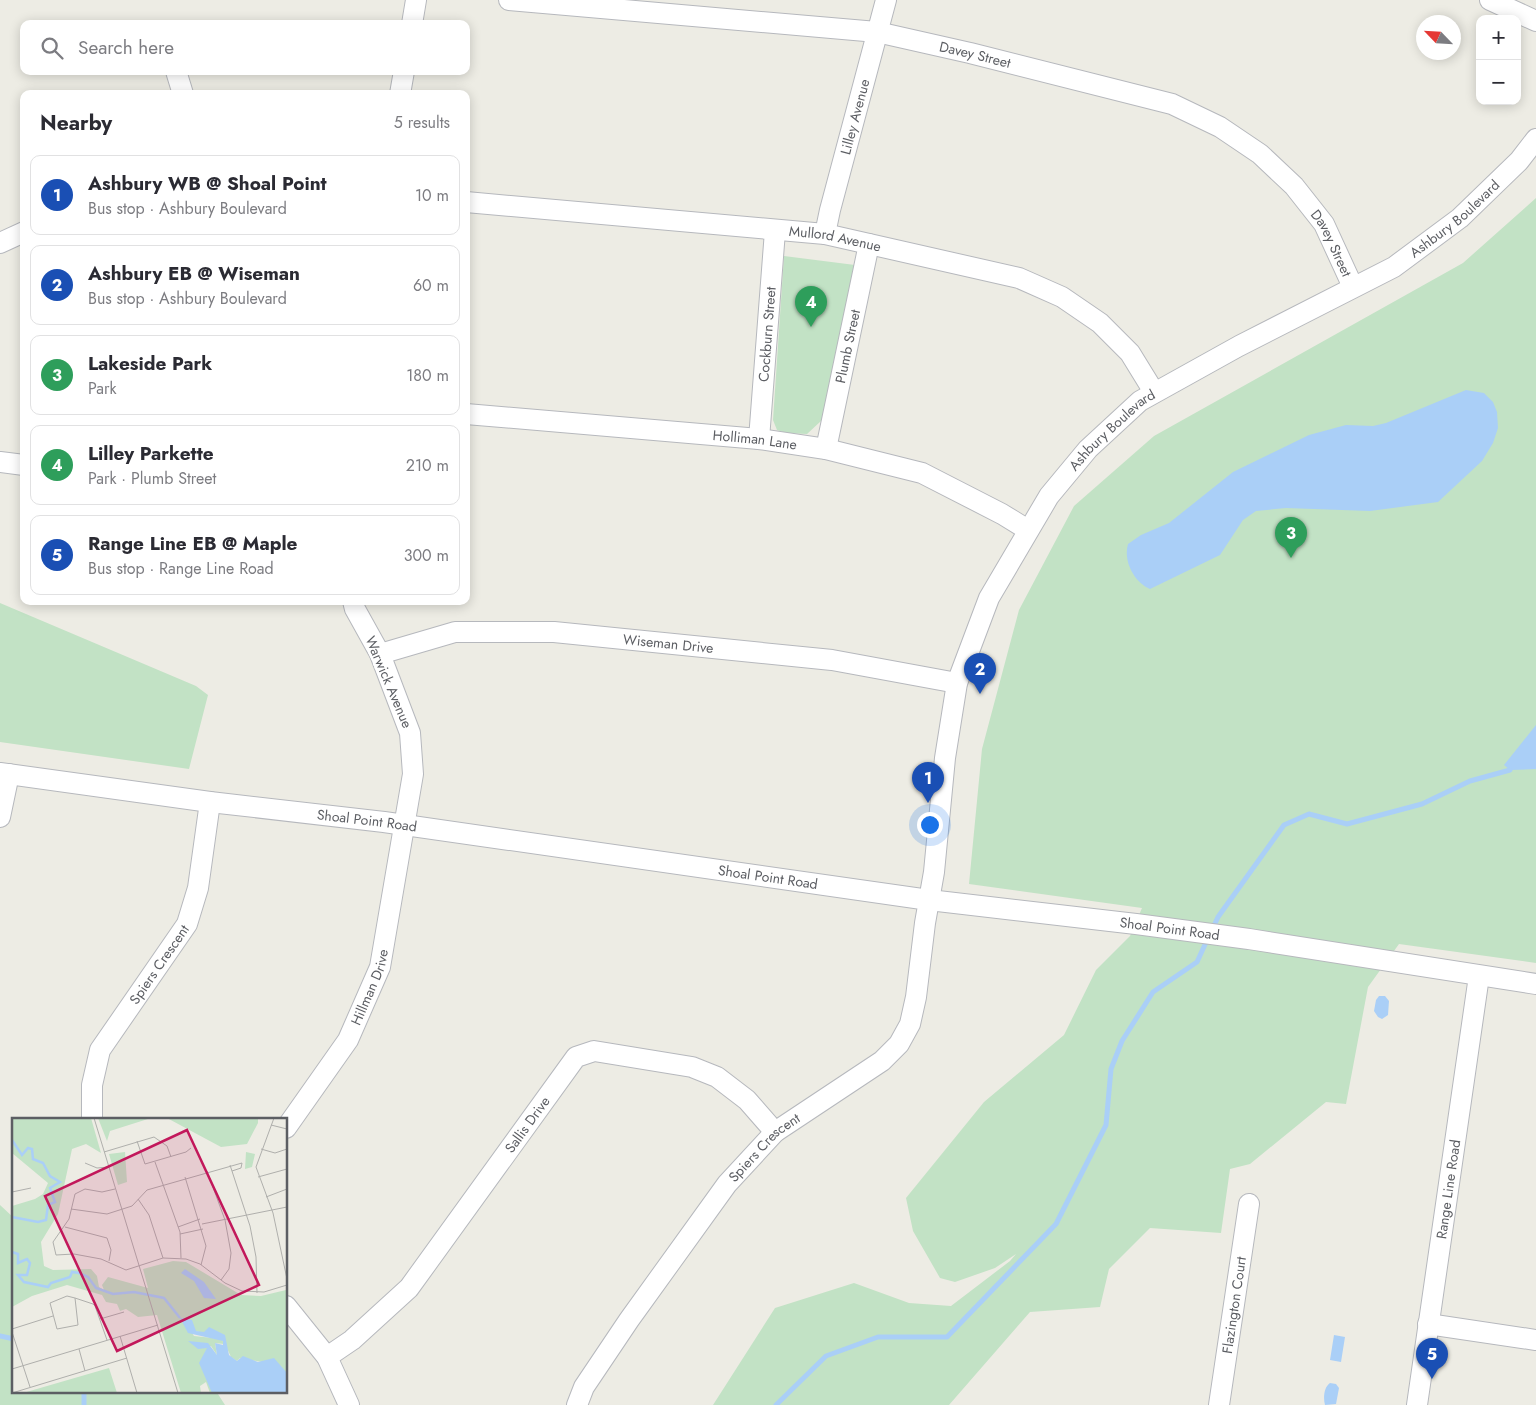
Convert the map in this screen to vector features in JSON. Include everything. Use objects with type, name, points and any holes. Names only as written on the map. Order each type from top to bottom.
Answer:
[{"type":"street","points":[[413,20],[416,0]]},
{"type":"street","name":"Davey Street","points":[[509,0],[877,32],[942,46],[1172,104],[1220,127],[1260,154],[1294,186],[1324,224],[1353,287]]},
{"type":"street","name":"Lilley Avenue","points":[[826,234],[830,210],[886,0]]},
{"type":"street","points":[[1490,0],[1536,21]]},
{"type":"street","points":[[177,75],[182,90]]},
{"type":"street","points":[[401,90],[403,75]]},
{"type":"street","name":"Ashbury Boulevard","points":[[929,900],[934,872],[945,758],[957,683],[989,598],[1049,496],[1088,450],[1140,401],[1239,346],[1394,267],[1446,229],[1519,161],[1536,139]]},
{"type":"street","name":"Mullord Avenue","points":[[470,202],[775,231],[826,234],[1019,278],[1062,297],[1100,323],[1130,353],[1154,392]]},
{"type":"street","name":"Cockburn Street","points":[[759,439],[775,231]]},
{"type":"street","points":[[0,243],[20,234]]},
{"type":"street","name":"Plumb Street","points":[[826,449],[869,244]]},
{"type":"street","name":"Holliman Lane","points":[[470,414],[759,439],[826,449],[922,473],[1002,514],[1028,530]]},
{"type":"street","points":[[0,462],[20,464]]},
{"type":"street","name":"Warwick Avenue","points":[[354,605],[380,654],[410,733],[413,774],[404,826]]},
{"type":"street","name":"Wiseman Drive","points":[[380,654],[455,632],[554,632],[832,660],[957,683]]},
{"type":"street","points":[[0,816],[5,774]]},
{"type":"street","name":"Shoal Point Road","points":[[5,774],[404,826],[929,900],[1249,939],[1536,984]]},
{"type":"street","name":"Spiers Crescent","points":[[92,1118],[92,1085],[100,1050],[186,924],[198,888],[210,802]]},
{"type":"street","name":"Hillman Drive","points":[[288,1125],[348,1040],[380,967],[404,826]]},
{"type":"street","name":"Spiers Crescent","points":[[577,1405],[584,1387],[629,1320],[722,1192],[775,1132],[882,1061],[899,1044],[910,1024],[916,997],[929,900]]},
{"type":"street","name":"Range Line Road","points":[[1417,1405],[1479,976]]},
{"type":"street","name":"Sallis Drive","points":[[327,1357],[352,1340],[409,1288],[576,1057],[594,1051],[692,1067],[717,1077],[747,1100],[775,1132]]},
{"type":"street","name":"Flazington Court","points":[[1219,1405],[1249,1204]]},
{"type":"street","points":[[288,1308],[327,1357],[349,1405]]},
{"type":"street","points":[[1428,1324],[1536,1340]]},
{"type":"green space","points":[[1536,198],[1536,963],[1399,944],[1368,987],[1346,1104],[1326,1102],[1250,1164],[1230,1169],[1221,1233],[1150,1228],[1109,1269],[1100,1307],[1030,1312],[949,1405],[713,1405],[775,1308],[854,1283],[909,1303],[951,1306],[1010,1261],[1016,1254],[995,1268],[955,1282],[940,1278],[913,1231],[906,1198],[984,1102],[1064,1035],[1096,970],[1130,936],[1142,908],[969,884],[982,749],[1019,610],[1074,506],[1154,436],[1463,263]]},
{"type":"green space","points":[[784,256],[855,265],[831,389],[821,421],[807,434],[786,433],[777,430],[773,420]]},
{"type":"green space","points":[[0,603],[196,686],[208,695],[189,769],[0,742]]},
{"type":"green space","points":[[0,1205],[12,1216],[12,1392],[217,1392],[225,1405],[0,1405]]},
{"type":"water","points":[[1466,390],[1484,393],[1493,402],[1497,412],[1498,428],[1493,443],[1482,461],[1438,502],[1370,511],[1286,508],[1256,511],[1243,520],[1220,555],[1150,589],[1139,581],[1131,570],[1127,557],[1128,544],[1141,535],[1169,523],[1233,472],[1309,435],[1346,425],[1373,426],[1386,423]]},
{"type":"water","points":[[1536,725],[1536,769],[1510,770],[1504,765]]},
{"type":"water","points":[[1379,996],[1385,996],[1389,1001],[1388,1015],[1382,1019],[1374,1011],[1376,1000]]},
{"type":"water","points":[[1334,1335],[1345,1337],[1341,1362],[1330,1360]]},
{"type":"water","points":[[1330,1383],[1336,1384],[1339,1388],[1336,1404],[1325,1405],[1326,1387]]},
{"type":"waterway","points":[[1212,930],[1218,917],[1284,825],[1309,814],[1347,824],[1422,804],[1470,781],[1510,770]]},
{"type":"waterway","points":[[776,1405],[826,1356],[878,1337],[947,1337],[1056,1224],[1106,1125],[1111,1069],[1122,1041],[1153,992],[1197,962],[1208,938]]},
{"type":"waterway","points":[[0,1336],[12,1339]]},
{"type":"waterway","points":[[84,1392],[84,1405]]},
{"type":"place","name":"Lilley Parkette","points":[[811,327]]},
{"type":"place","name":"Lakeside Park","points":[[1291,558]]},
{"type":"place","name":"Ashbury EB @ Wiseman","points":[[980,694]]},
{"type":"place","name":"Ashbury WB @ Shoal Point","points":[[928,803]]},
{"type":"place","name":"Range Line EB @ Maple","points":[[1432,1379]]}]
